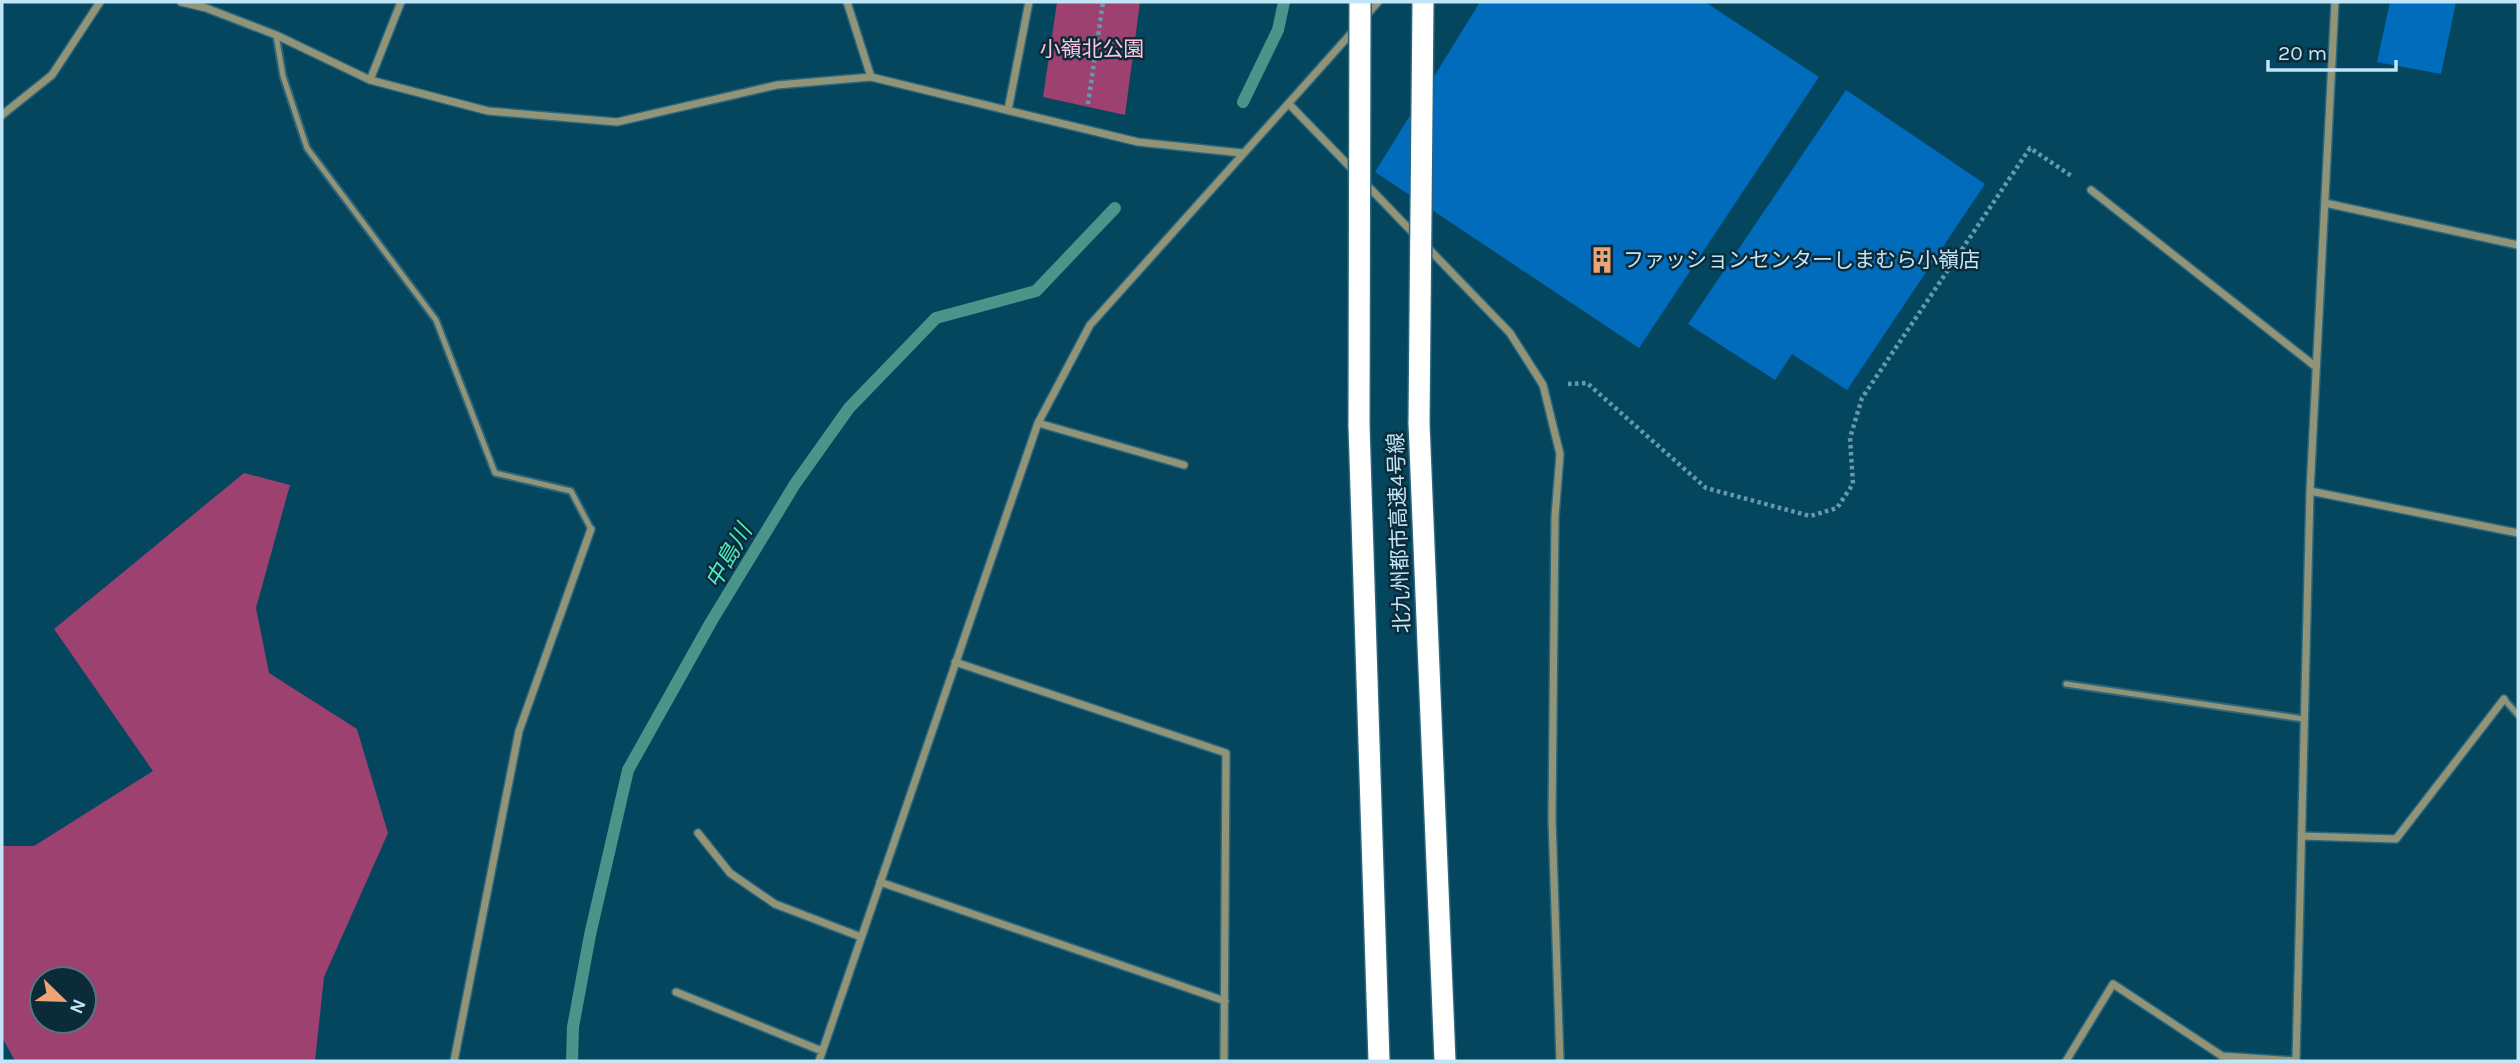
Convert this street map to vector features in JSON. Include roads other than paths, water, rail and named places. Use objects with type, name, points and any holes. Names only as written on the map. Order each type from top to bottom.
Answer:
[{"type":"highway","name":"北九州都市高速4号線","points":[[1360,2],[1359,425],[1379,1061]]},
{"type":"highway","name":"北九州都市高速4号線","points":[[1423,2],[1419,423],[1445,1061]]},
{"type":"street","points":[[2,115],[52,75],[100,2]]},
{"type":"street","points":[[181,2],[206,8],[276,35],[370,80],[488,111],[617,122],[778,85],[871,77],[1138,142],[1242,153]]},
{"type":"street","points":[[370,80],[401,2]]},
{"type":"street","points":[[847,2],[871,77]]},
{"type":"street","points":[[1008,110],[1029,2]]},
{"type":"street","points":[[819,1061],[1038,424],[1090,325],[1378,2]]},
{"type":"street","points":[[2066,1061],[2113,984],[2222,1056],[2296,1061],[2310,491],[2335,2]]},
{"type":"street","points":[[1289,104],[1510,333],[1543,385],[1560,454],[1555,517],[1552,819],[1560,1061]]},
{"type":"street","points":[[2091,190],[2316,367]]},
{"type":"street","points":[[2325,203],[2518,245]]},
{"type":"street","points":[[1038,424],[1184,465]]},
{"type":"street","points":[[2310,491],[2518,533]]},
{"type":"street","points":[[454,1061],[519,731],[591,529]]},
{"type":"street","points":[[955,662],[1226,753],[1224,1061]]},
{"type":"street","points":[[2302,836],[2396,839],[2504,699]]},
{"type":"street","points":[[698,833],[730,873],[775,904],[861,937]]},
{"type":"street","points":[[880,882],[1224,1001]]},
{"type":"street","points":[[676,992],[822,1051]]},
{"type":"lane","points":[[276,35],[283,76],[307,148],[436,320],[495,473],[571,491],[591,529]]},
{"type":"lane","points":[[2066,684],[2304,719]]},
{"type":"lane","points":[[2504,699],[2518,715]]},
{"type":"waterway","name":"中島川","points":[[1243,102],[1278,30],[1284,2]]},
{"type":"waterway","name":"中島川","points":[[572,1061],[573,1027],[590,935],[628,770],[711,622],[795,484],[849,408],[936,318],[1036,291],[1115,208]]},
{"type":"place","name":"ファッションセンターしまむら小嶺店","points":[[1602,260]]},
{"type":"park label","name":"小嶺北公園","points":[[1092,49]]}]
